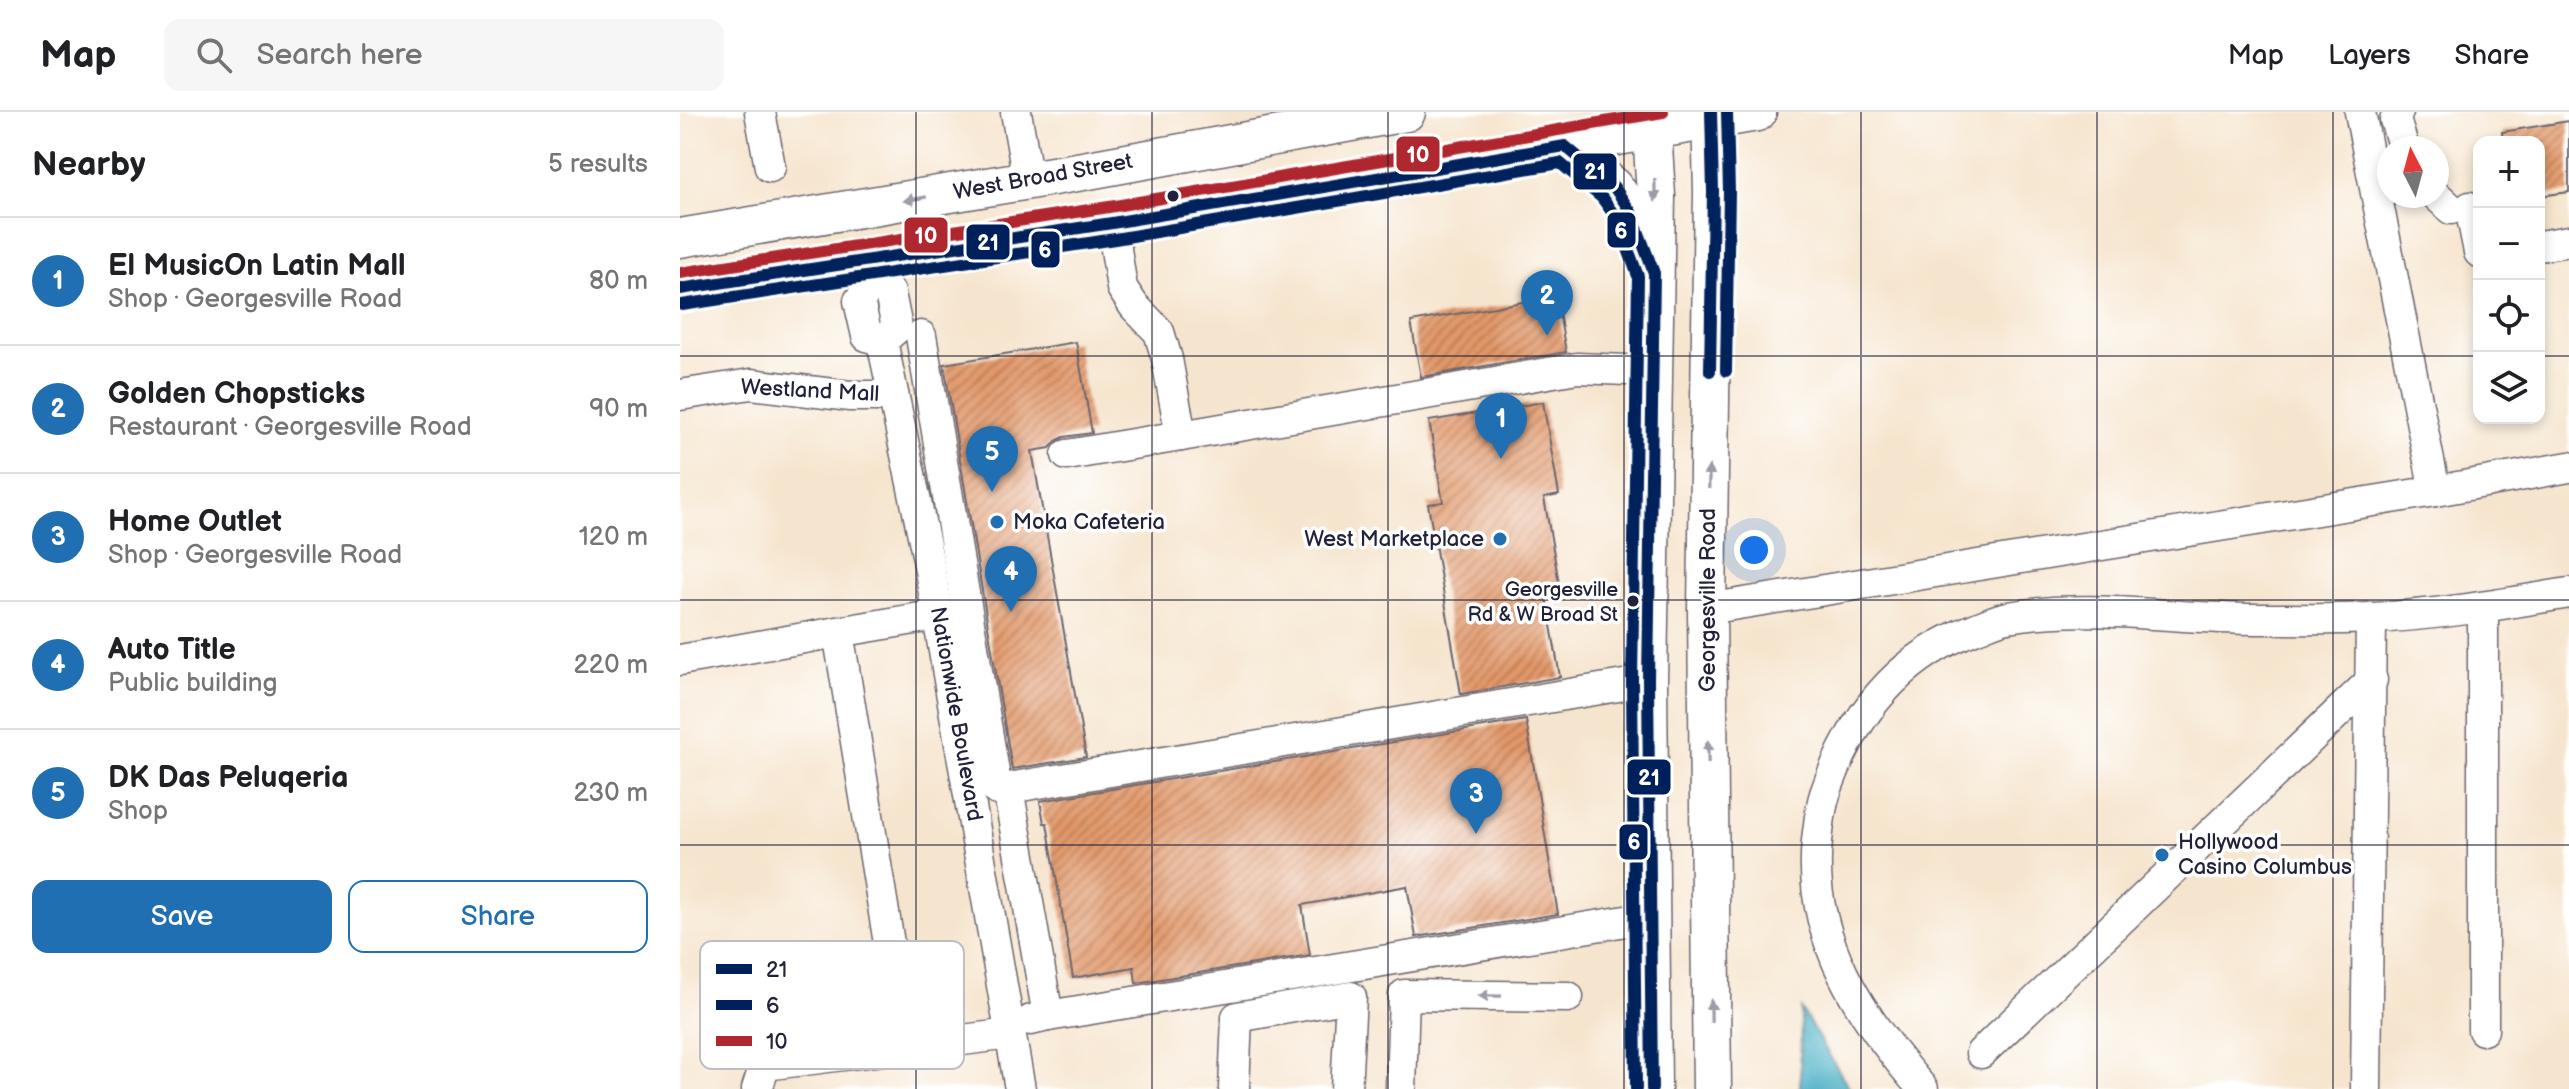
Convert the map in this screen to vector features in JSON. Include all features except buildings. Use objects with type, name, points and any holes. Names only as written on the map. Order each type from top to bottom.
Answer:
[{"type":"main road","name":"West Broad Street","points":[[680,238],[1284,134],[1339,118],[1406,112]]},
{"type":"main road","points":[[680,289],[870,272],[1112,223],[1565,146],[1652,121],[1757,112]]},
{"type":"main road","name":"Georgesville Road","points":[[1711,116],[1713,192],[1707,609],[1712,1089]]},
{"type":"main road","points":[[1652,121],[1656,196],[1648,681],[1652,1089]]},
{"type":"main road","points":[[870,272],[892,233],[945,223],[1004,201],[1226,164],[1284,134]]},
{"type":"main road","points":[[1565,146],[1614,187],[1631,212],[1654,273]]},
{"type":"main road","points":[[680,271],[769,244],[845,231],[856,220],[856,210]]},
{"type":"lane","points":[[760,112],[770,167]]},
{"type":"lane","points":[[1016,112],[1028,180]]},
{"type":"lane","points":[[2360,112],[2435,491]]},
{"type":"lane","points":[[2398,112],[2395,120],[2400,136]]},
{"type":"lane","points":[[2453,204],[2473,241]]},
{"type":"lane","points":[[1112,223],[1122,288],[1134,306],[1159,332],[1181,436]]},
{"type":"lane","points":[[2545,245],[2569,241]]},
{"type":"lane","name":"Nationwide Boulevard","points":[[870,272],[890,293],[897,328],[882,341],[938,615],[1020,1089]]},
{"type":"lane","points":[[921,336],[997,790],[1648,681]]},
{"type":"lane","points":[[1067,455],[1577,368],[1652,371]]},
{"type":"lane","name":"Westland Mall","points":[[680,395],[751,384],[850,396],[893,396]]},
{"type":"lane","points":[[1707,609],[2569,467]]},
{"type":"lane","points":[[1923,1089],[1880,1038],[1838,968],[1821,920],[1815,864],[1821,806],[1837,759],[1866,709],[1906,668],[1955,636],[2005,618],[2035,614],[2102,612],[2238,619],[2371,618],[2483,608],[2569,593]]},
{"type":"lane","points":[[2483,608],[2483,1030]]},
{"type":"lane","points":[[680,660],[938,615]]},
{"type":"lane","points":[[2366,1089],[2371,618]]},
{"type":"lane","points":[[838,632],[889,941]]},
{"type":"lane","points":[[1981,1053],[2372,680]]},
{"type":"lane","points":[[1008,788],[1048,1016]]},
{"type":"lane","points":[[964,1037],[1009,1029],[1048,1016],[1650,917]]},
{"type":"lane","points":[[1401,1089],[1404,995],[1568,997]]},
{"type":"lane","points":[[1234,1089],[1237,1017],[1351,997],[1346,1089]]},
{"type":"lane","points":[[1880,1038],[1898,1089]]},
{"type":"lane","points":[[757,1089],[764,1069]]},
{"type":"water","points":[[1801,1009],[1850,1089],[1800,1089]]},
{"type":"transit line","name":"10","points":[[680,273],[1109,207],[1663,112]]},
{"type":"transit line","name":"21","points":[[1710,371],[1711,112]]},
{"type":"transit line","name":"6","points":[[1726,371],[1727,112]]},
{"type":"transit line","name":"21","points":[[680,289],[1112,223],[1565,146],[1614,187],[1631,212],[1654,273],[1648,681],[1652,1089]]},
{"type":"transit line","name":"6","points":[[682,305],[1115,239],[1560,163],[1602,198],[1617,219],[1638,276],[1632,681],[1636,1089]]},
{"type":"place","name":"Golden Chopsticks","points":[[1547,336]]},
{"type":"place","name":"El MusicOn Latin Mall","points":[[1501,459]]},
{"type":"place","name":"DK Das Peluqeria","points":[[992,492]]},
{"type":"place","name":"Moka Cafeteria","points":[[997,522]]},
{"type":"place","name":"West Marketplace","points":[[1500,539]]},
{"type":"place","name":"Georgesville Rd & W Broad St","points":[[1633,601]]},
{"type":"place","name":"Auto Title","points":[[1011,612]]},
{"type":"place","name":"Home Outlet","points":[[1476,834]]},
{"type":"place","name":"Hollywood Casino Columbus","points":[[2162,855]]}]
